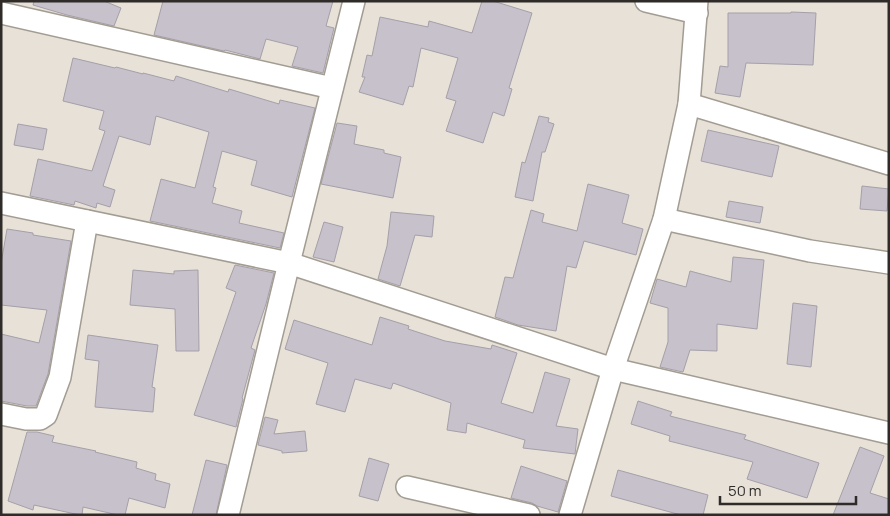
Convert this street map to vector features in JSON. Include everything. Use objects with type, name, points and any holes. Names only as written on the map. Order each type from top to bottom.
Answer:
[{"type":"street","points":[[228,515],[354,1]]},
{"type":"street","points":[[570,515],[612,369],[664,220],[689,104],[697,7],[646,1]]},
{"type":"street","points":[[1,13],[332,88]]},
{"type":"street","points":[[689,104],[889,164]]},
{"type":"street","points":[[1,203],[289,263],[612,369],[889,433]]},
{"type":"street","points":[[664,220],[810,251],[889,263]]},
{"type":"street","points":[[1,414],[26,419],[40,419],[46,415],[60,377],[87,221]]},
{"type":"street","points":[[407,487],[529,515]]},
{"type":"building","points":[[34,1],[104,1],[121,8],[114,26],[33,5]]},
{"type":"building","points":[[163,1],[333,1],[326,26],[334,28],[323,73],[292,66],[298,47],[266,39],[260,59],[154,35]]},
{"type":"building","points":[[482,1],[493,1],[532,13],[509,88],[512,89],[504,116],[493,112],[483,143],[446,131],[456,101],[446,98],[458,58],[421,48],[413,87],[409,86],[403,105],[359,92],[365,77],[362,77],[367,55],[372,56],[380,17],[428,27],[429,21],[472,33]]},
{"type":"building","points":[[728,13],[816,13],[813,65],[746,63],[740,97],[715,93],[720,66],[728,67]]},
{"type":"building","points":[[73,58],[174,81],[176,76],[228,92],[229,89],[279,104],[280,100],[315,108],[292,197],[251,185],[257,161],[222,151],[213,187],[216,188],[212,203],[242,211],[239,223],[284,233],[280,248],[150,221],[161,179],[195,188],[209,132],[156,116],[150,145],[119,136],[103,186],[115,190],[110,207],[97,203],[96,208],[75,201],[74,205],[30,196],[38,159],[92,171],[105,131],[99,129],[104,111],[63,101]]},
{"type":"building","points":[[539,116],[549,118],[548,122],[554,124],[545,152],[542,152],[533,201],[515,197],[522,162],[525,163]]},
{"type":"building","points":[[337,123],[357,126],[354,144],[384,150],[384,153],[401,157],[393,198],[321,184]]},
{"type":"building","points":[[18,124],[47,129],[43,150],[14,145]]},
{"type":"building","points":[[708,130],[779,146],[772,177],[701,161]]},
{"type":"building","points":[[588,184],[629,195],[622,223],[643,229],[636,255],[584,241],[576,268],[567,266],[556,331],[518,325],[495,317],[505,277],[513,278],[531,210],[544,214],[542,222],[577,231]]},
{"type":"building","points":[[862,186],[889,189],[887,211],[860,209]]},
{"type":"building","points":[[729,201],[763,207],[760,223],[726,217]]},
{"type":"building","points":[[391,212],[434,216],[432,237],[415,235],[400,286],[378,279],[387,246]]},
{"type":"building","points":[[324,222],[343,227],[334,262],[313,257]]},
{"type":"building","points":[[7,229],[71,241],[48,374],[36,406],[1,401],[1,334],[39,343],[47,310],[1,305],[1,264]]},
{"type":"building","points":[[733,257],[764,260],[757,329],[717,324],[717,351],[690,350],[683,372],[660,367],[668,342],[668,308],[650,303],[657,279],[686,287],[690,271],[731,282]]},
{"type":"building","points":[[235,265],[274,273],[251,348],[255,350],[236,427],[194,415],[236,292],[226,288]]},
{"type":"building","points":[[133,270],[174,274],[174,271],[198,270],[199,351],[176,351],[175,309],[130,305]]},
{"type":"building","points":[[793,303],[817,306],[811,367],[787,364]]},
{"type":"building","points":[[380,317],[409,326],[408,329],[445,341],[491,349],[492,345],[517,353],[501,403],[533,413],[545,372],[570,379],[556,426],[578,429],[575,454],[523,448],[525,440],[467,423],[466,433],[447,430],[451,403],[393,383],[391,389],[355,379],[345,412],[316,404],[328,363],[285,349],[294,320],[372,345]]},
{"type":"building","points":[[88,335],[158,345],[152,387],[155,388],[153,412],[95,407],[99,361],[85,359]]},
{"type":"building","points":[[638,401],[672,412],[670,416],[746,435],[744,439],[819,463],[807,498],[747,479],[753,462],[669,441],[670,436],[631,424]]},
{"type":"building","points":[[265,417],[278,420],[274,434],[305,431],[307,451],[282,453],[282,451],[258,445]]},
{"type":"building","points":[[27,432],[54,436],[52,442],[137,462],[136,468],[156,474],[155,480],[170,484],[165,508],[129,498],[125,515],[83,507],[82,515],[80,515],[34,505],[33,510],[8,501]]},
{"type":"building","points":[[860,447],[884,456],[870,493],[889,499],[889,515],[833,515]]},
{"type":"building","points":[[369,458],[389,464],[378,501],[359,496]]},
{"type":"building","points":[[206,460],[227,465],[216,515],[192,515]]},
{"type":"building","points":[[521,466],[567,481],[558,512],[511,498]]},
{"type":"building","points":[[618,470],[708,495],[703,515],[681,515],[611,496]]}]
